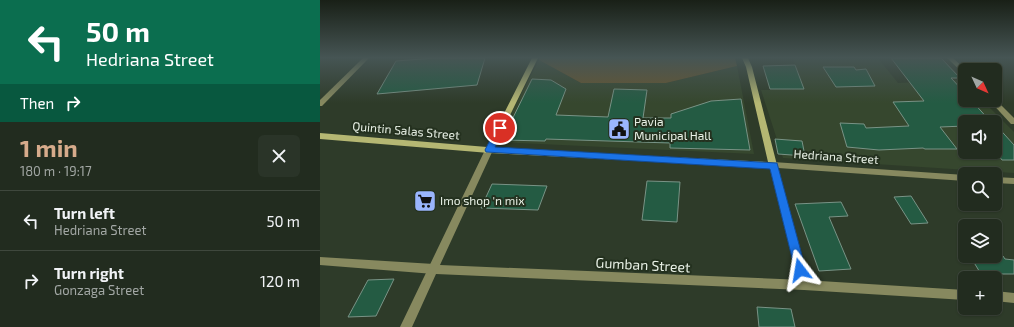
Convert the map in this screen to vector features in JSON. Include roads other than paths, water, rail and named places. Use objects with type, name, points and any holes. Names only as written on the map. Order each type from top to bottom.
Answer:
[{"type":"main road","points":[[489,150],[527,73]]},
{"type":"main road","points":[[750,73],[774,166]]},
{"type":"main road","name":"Quintin Salas Street","points":[[320,136],[489,150]]},
{"type":"main road","name":"Hedriana Street","points":[[489,150],[774,166]]},
{"type":"street","points":[[320,104],[351,73]]},
{"type":"street","points":[[999,107],[1014,122]]},
{"type":"street","points":[[406,327],[489,150]]},
{"type":"street","points":[[774,166],[804,285]]},
{"type":"street","name":"Hedriana Street","points":[[774,166],[958,178]]},
{"type":"street","points":[[1002,180],[1014,181]]},
{"type":"street","name":"Gumban Street","points":[[320,261],[434,269],[804,285],[958,295]]},
{"type":"street","points":[[1002,297],[1014,298]]},
{"type":"place","name":"Pavia Municipal Hall","points":[[619,129]]},
{"type":"place","name":"Imo shop 'n mix","points":[[425,201]]}]
